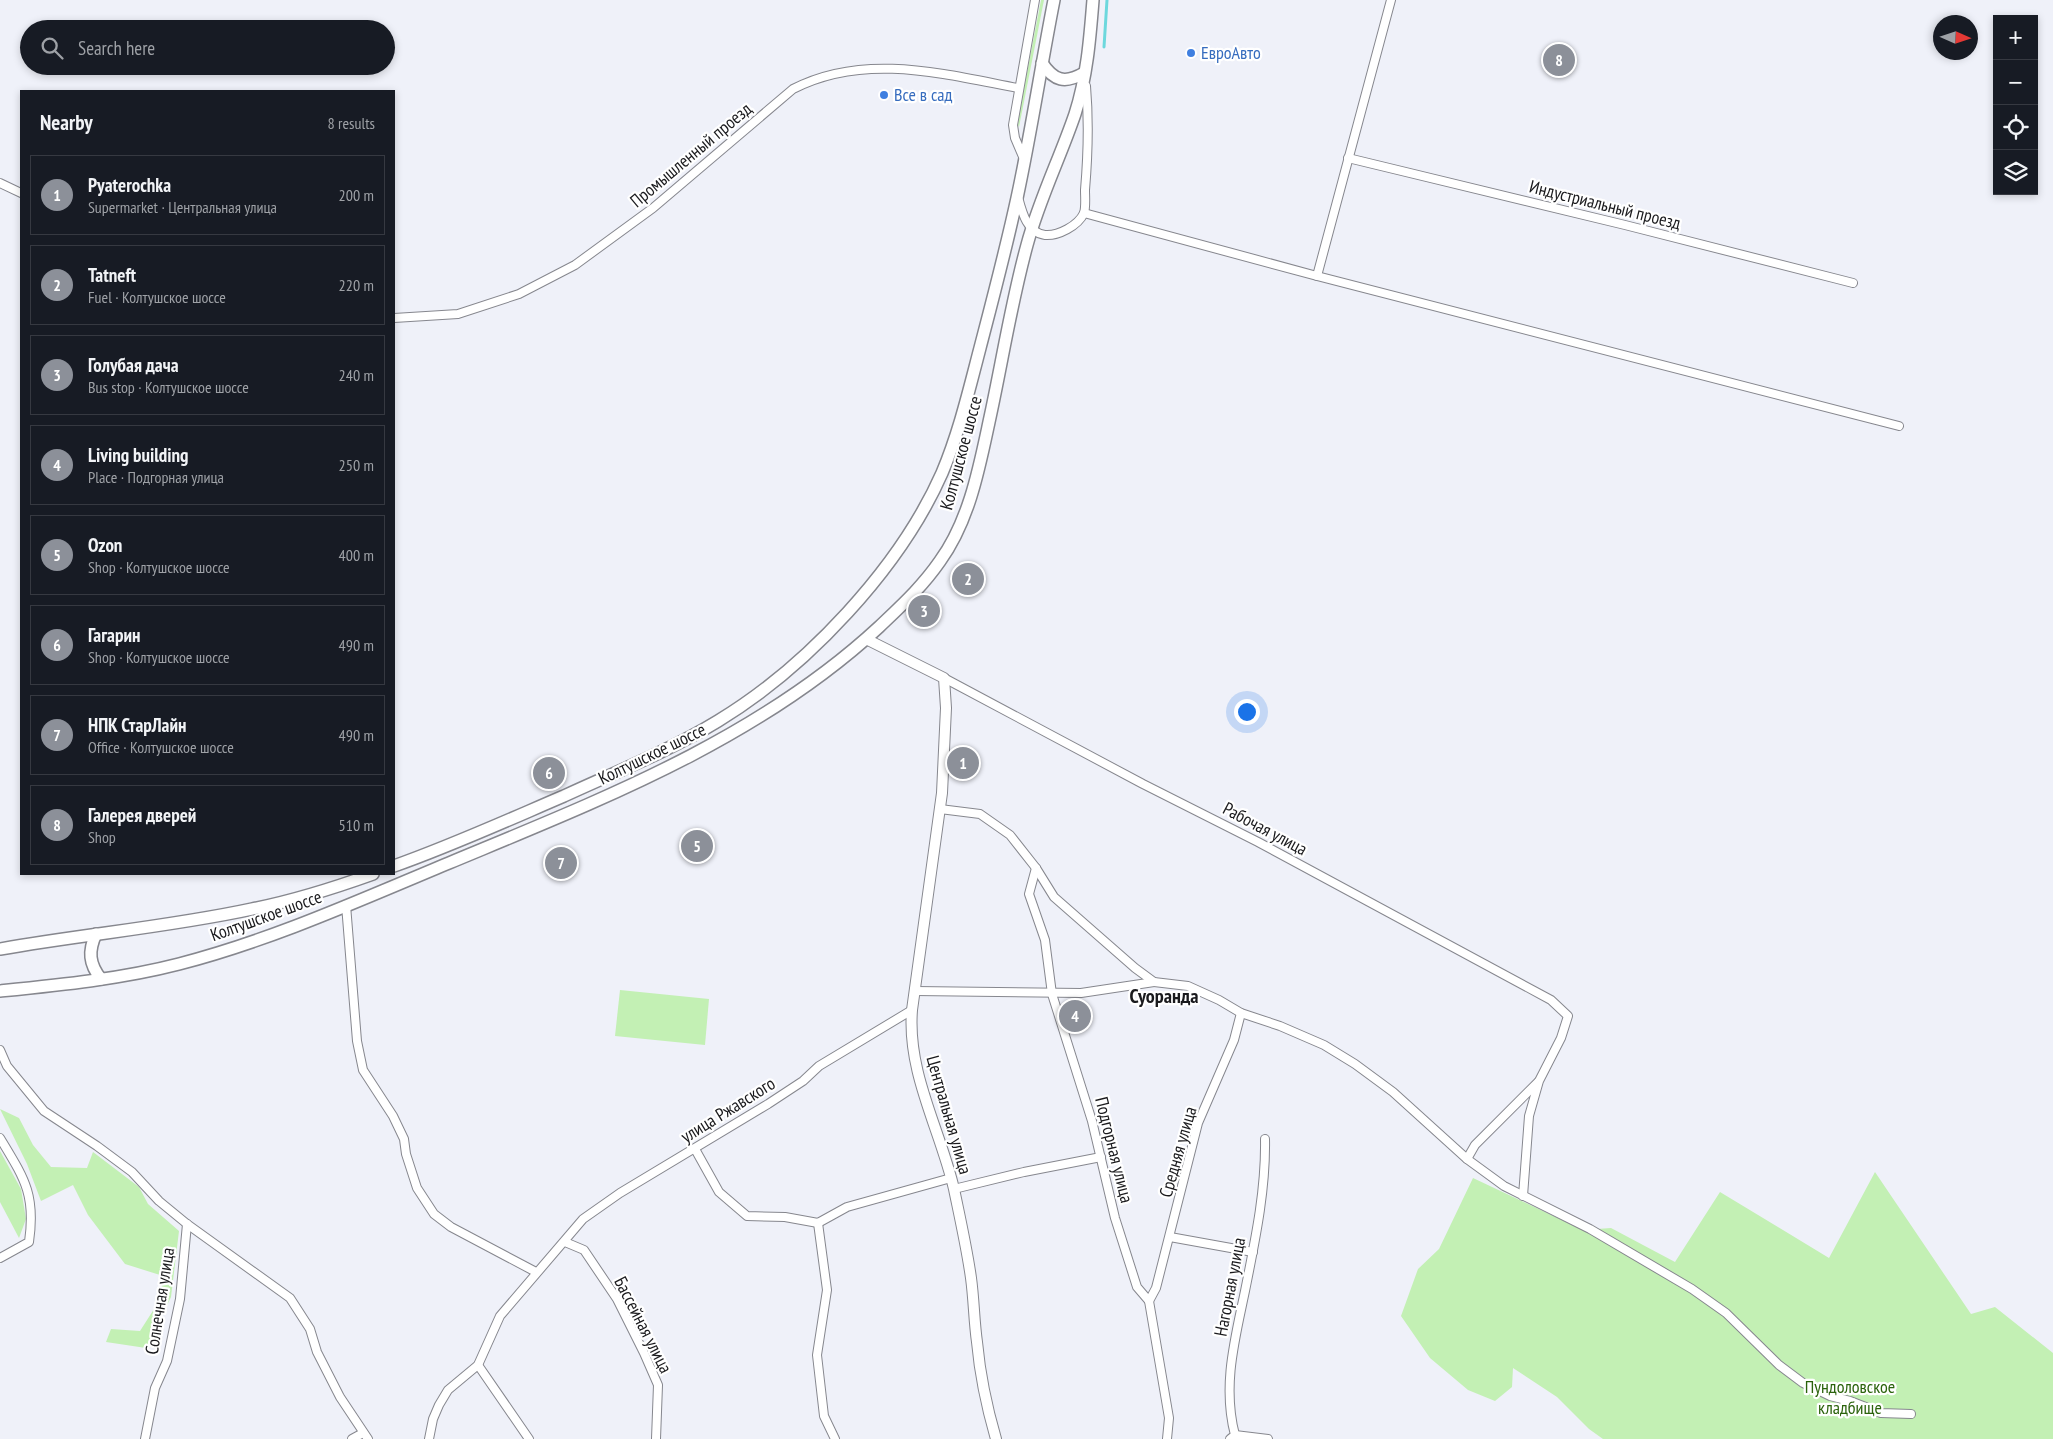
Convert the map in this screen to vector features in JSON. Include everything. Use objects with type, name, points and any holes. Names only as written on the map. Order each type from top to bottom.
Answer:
[{"type":"main road","name":"Колтушское шоссе","points":[[395,866],[536,808],[649,758],[717,722],[752,699],[808,652],[850,608],[903,543],[923,511],[942,472],[958,431],[998,282],[1018,195],[1054,0]]},
{"type":"main road","name":"Колтушское шоссе","points":[[0,992],[101,979],[174,966],[206,957],[346,905],[574,811],[726,738],[803,689],[914,596],[943,558],[964,516],[975,485],[1026,248],[1042,196],[1074,116],[1084,73],[1093,0]]},
{"type":"main road","points":[[1042,63],[1049,74],[1060,80],[1073,79],[1084,73]]},
{"type":"main road","name":"Колтушское шоссе","points":[[0,949],[201,919],[252,909],[331,888],[370,875]]},
{"type":"main road","points":[[96,934],[91,945],[90,958],[94,970],[101,979]]},
{"type":"street","points":[[1024,159],[1014,138],[1013,125],[1035,0]]},
{"type":"street","points":[[1317,276],[1391,0]]},
{"type":"street","name":"Промышленный проезд","points":[[395,318],[458,314],[519,294],[575,265],[653,208],[793,89],[808,81],[840,71],[868,68],[904,68],[1018,88]]},
{"type":"street","points":[[1032,229],[1037,233],[1047,235],[1059,232],[1072,227],[1084,213],[1088,154],[1088,109],[1084,73]]},
{"type":"street","name":"Индустриальный проезд","points":[[1348,158],[1853,283]]},
{"type":"street","points":[[0,183],[20,192]]},
{"type":"street","name":"Колтушское шоссе","points":[[1018,195],[1022,213],[1032,229]]},
{"type":"street","points":[[1084,213],[1317,276],[1899,426]]},
{"type":"street","points":[[866,638],[944,678]]},
{"type":"street","name":"Центральная улица","points":[[944,678],[946,708],[940,809],[912,1010],[912,1042],[920,1085],[935,1124],[954,1190],[971,1276],[979,1358],[996,1439]]},
{"type":"street","name":"Рабочая улица","points":[[944,678],[1143,784],[1258,842],[1551,1000],[1568,1016],[1561,1038],[1539,1081]]},
{"type":"street","points":[[940,809],[980,814],[1010,835],[1036,868],[1054,896],[1135,968],[1154,982]]},
{"type":"street","name":"Подгорная улица","points":[[1036,868],[1029,894],[1044,940],[1052,994],[1076,1066],[1101,1157],[1115,1218],[1137,1287],[1149,1301],[1168,1418],[1169,1438]]},
{"type":"street","points":[[346,905],[357,1041],[363,1070],[393,1116],[404,1139],[406,1154],[417,1188],[434,1214],[452,1227],[536,1272]]},
{"type":"street","points":[[915,991],[1052,994],[1081,993],[1154,982],[1188,986],[1242,1013],[1280,1026],[1324,1045],[1355,1064],[1393,1092],[1467,1159],[1504,1186],[1590,1229],[1692,1289],[1726,1313],[1779,1365],[1803,1383],[1830,1396],[1850,1401],[1880,1414],[1911,1414]]},
{"type":"street","name":"улица Ржавского","points":[[478,1365],[500,1316],[583,1219],[605,1203],[803,1081],[819,1066],[912,1010]]},
{"type":"street","name":"Средняя улица","points":[[1149,1301],[1156,1288],[1198,1123],[1234,1040],[1242,1013]]},
{"type":"street","points":[[0,1050],[7,1066],[44,1111],[132,1172],[160,1201],[187,1224],[290,1298],[310,1329],[317,1352],[340,1397],[366,1436],[352,1439]]},
{"type":"street","points":[[1467,1159],[1475,1145],[1539,1081]]},
{"type":"street","points":[[1522,1196],[1529,1116],[1539,1081]]},
{"type":"street","points":[[0,1138],[27,1185],[33,1219],[30,1242],[0,1258]]},
{"type":"street","name":"Нагорная улица","points":[[1232,1437],[1230,1366],[1253,1252],[1266,1169],[1265,1139]]},
{"type":"street","points":[[695,1149],[719,1192],[747,1216],[785,1217],[818,1223],[847,1207],[951,1178]]},
{"type":"street","points":[[954,1190],[1024,1172],[1101,1157]]},
{"type":"street","points":[[818,1223],[827,1290],[817,1354],[824,1416],[835,1439]]},
{"type":"street","name":"Солнечная улица","points":[[145,1439],[155,1388],[167,1361],[180,1299],[187,1224]]},
{"type":"street","points":[[1170,1237],[1253,1252]]},
{"type":"street","name":"Бассейная улица","points":[[565,1242],[584,1250],[617,1299],[644,1353],[658,1385],[656,1439]]},
{"type":"street","points":[[430,1439],[433,1419],[448,1390],[478,1365],[528,1439]]},
{"type":"street","points":[[1232,1437],[1268,1439]]},
{"type":"green space","points":[[1041,0],[1044,0],[1019,127],[1019,114]]},
{"type":"green space","points":[[620,990],[709,999],[705,1045],[615,1036]]},
{"type":"green space","points":[[0,1109],[19,1118],[33,1145],[51,1167],[87,1168],[93,1152],[139,1187],[148,1204],[179,1231],[171,1297],[146,1348],[106,1342],[111,1329],[140,1331],[163,1295],[160,1275],[125,1264],[88,1215],[73,1185],[41,1201],[27,1164]]},
{"type":"green space","points":[[0,1151],[21,1189],[26,1219],[19,1238],[0,1202]]},
{"type":"green space","name":"Пундоловское кладбище","points":[[1875,1172],[1971,1314],[1995,1307],[2053,1353],[2053,1439],[1603,1439],[1589,1429],[1557,1397],[1513,1368],[1512,1387],[1495,1401],[1468,1390],[1430,1358],[1401,1316],[1418,1269],[1439,1249],[1473,1178],[1583,1230],[1611,1228],[1675,1262],[1720,1192],[1829,1258]]},
{"type":"waterway","points":[[1104,47],[1107,0]]},
{"type":"place","name":"ЕвроАвто","points":[[1191,53]]},
{"type":"place","name":"Галерея дверей","points":[[1559,60]]},
{"type":"place","name":"Все в сад","points":[[884,95]]},
{"type":"place","name":"Tatneft","points":[[968,579]]},
{"type":"place","name":"Голубая дача","points":[[924,611]]},
{"type":"place","name":"Pyaterochka","points":[[963,763]]},
{"type":"place","name":"Гагарин","points":[[549,773]]},
{"type":"place","name":"Ozon","points":[[697,846]]},
{"type":"place","name":"НПК СтарЛайн","points":[[561,863]]},
{"type":"place","name":"Living building","points":[[1075,1016]]},
{"type":"district","name":"Суоранда","points":[[1164,996]]}]
